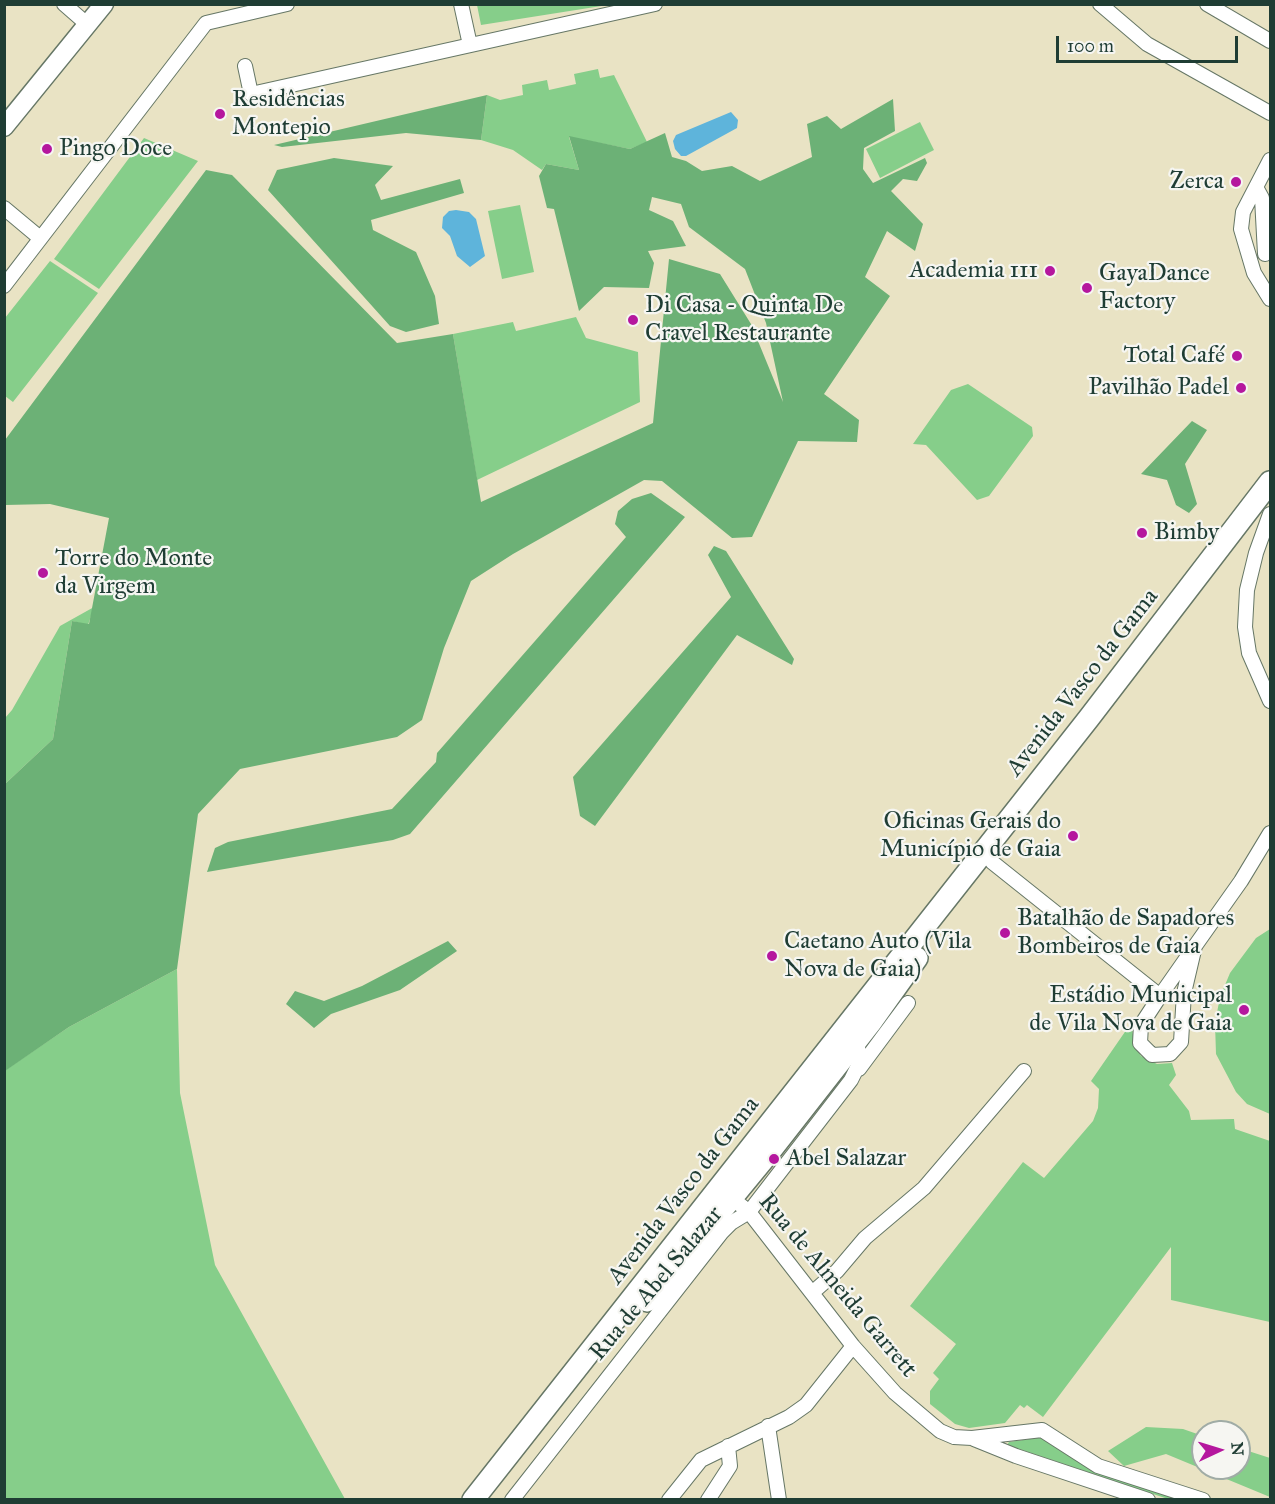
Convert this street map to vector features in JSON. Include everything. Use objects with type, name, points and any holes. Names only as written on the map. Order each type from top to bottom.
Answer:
[{"type":"main road","points":[[4,127],[104,4]]},
{"type":"main road","name":"Avenida Vasco da Gama","points":[[491,1500],[725,1196],[771,1121],[940,918],[1270,482]]},
{"type":"main road","name":"Avenida Vasco da Gama","points":[[473,1500],[857,1040],[940,918],[992,862],[1270,504]]},
{"type":"street","points":[[64,4],[88,25]]},
{"type":"street","points":[[4,286],[146,105],[207,23],[287,4]]},
{"type":"street","points":[[461,4],[470,45]]},
{"type":"street","points":[[245,66],[251,94],[631,7],[655,4]]},
{"type":"street","points":[[1100,4],[1147,44],[1270,113]]},
{"type":"street","points":[[1207,4],[1270,42]]},
{"type":"street","points":[[1270,160],[1243,212],[1241,229],[1254,273],[1270,299]]},
{"type":"street","points":[[1256,187],[1262,198],[1265,254]]},
{"type":"street","points":[[4,208],[40,238]]},
{"type":"street","points":[[1269,694],[1249,653],[1245,627],[1246,590],[1270,514]]},
{"type":"street","points":[[1195,946],[1184,993],[1181,1042],[1177,1050],[1161,1056],[1145,1050],[1138,1034],[1141,1025],[1270,832]]},
{"type":"street","points":[[992,862],[1160,996]]},
{"type":"street","name":"Rua de Abel Salazar","points":[[512,1500],[722,1232],[731,1223],[749,1212],[908,1004]]},
{"type":"street","points":[[857,1040],[859,1069]]},
{"type":"street","points":[[812,1293],[837,1271],[865,1238],[924,1188],[1024,1071]]},
{"type":"street","name":"Rua de Almeida Garrett","points":[[725,1196],[749,1212],[853,1346],[895,1393],[940,1431],[954,1437],[972,1438],[1042,1430],[1098,1466],[1203,1500]]},
{"type":"street","points":[[669,1500],[701,1460],[789,1417],[806,1405],[853,1346]]},
{"type":"street","points":[[768,1426],[778,1495],[790,1500]]},
{"type":"street","name":"Rua de Almeida Garrett","points":[[972,1438],[1016,1456],[1148,1500]]},
{"type":"street","points":[[708,1500],[730,1466],[728,1446]]},
{"type":"green space","points":[[477,4],[614,4],[481,25],[477,5]]},
{"type":"green space","points":[[598,69],[600,78],[614,75],[647,142],[630,149],[569,137],[579,170],[546,164],[542,170],[513,150],[481,140],[487,95],[500,100],[523,95],[522,85],[547,80],[549,90],[576,84],[574,74]]},
{"type":"green space","points":[[487,95],[481,140],[406,133],[282,147],[274,145]]},
{"type":"green space","points":[[893,99],[895,131],[864,148],[863,169],[873,183],[925,158],[927,163],[917,181],[903,179],[891,191],[923,224],[915,251],[887,231],[865,277],[890,296],[824,394],[859,420],[857,442],[798,441],[752,537],[732,538],[662,481],[644,480],[513,554],[471,581],[444,648],[422,720],[397,737],[240,769],[198,814],[177,969],[69,1027],[5,1071],[5,784],[53,739],[72,621],[89,624],[109,518],[50,504],[5,505],[5,440],[206,170],[232,175],[397,343],[453,334],[481,502],[653,423],[669,259],[720,274],[751,324],[783,402],[766,323],[745,269],[689,227],[681,204],[652,197],[649,210],[673,221],[686,246],[648,251],[654,263],[649,288],[604,287],[579,311],[554,209],[547,208],[539,176],[546,164],[579,170],[569,136],[630,149],[665,133],[672,157],[686,161],[702,171],[732,166],[760,181],[812,157],[807,124],[827,116],[841,129]]},
{"type":"green space","points":[[920,122],[934,150],[880,178],[866,149]]},
{"type":"green space","points":[[144,138],[198,161],[99,289],[54,259]]},
{"type":"green space","points":[[334,158],[393,166],[375,185],[381,200],[460,179],[464,193],[371,220],[373,230],[416,252],[435,296],[439,324],[406,332],[390,326],[268,190],[277,170]]},
{"type":"green space","points":[[520,205],[534,272],[502,279],[488,211]]},
{"type":"green space","points":[[50,261],[98,293],[13,402],[5,396],[5,318]]},
{"type":"green space","points":[[576,317],[586,338],[638,352],[640,402],[477,480],[453,334],[513,322],[516,331]]},
{"type":"green space","points":[[968,384],[1032,427],[1033,436],[989,496],[977,500],[926,445],[913,444],[951,390]]},
{"type":"green space","points":[[1192,421],[1207,430],[1185,464],[1197,504],[1189,513],[1176,505],[1167,480],[1141,474]]},
{"type":"green space","points":[[651,493],[685,517],[410,834],[393,840],[207,872],[215,848],[228,842],[392,809],[436,762],[437,753],[626,537],[615,524],[618,511],[632,499]]},
{"type":"green space","points":[[714,546],[726,551],[794,659],[792,665],[737,635],[595,826],[580,816],[573,777],[731,597],[708,555]]},
{"type":"green space","points":[[94,607],[88,625],[72,621],[53,739],[5,784],[5,718],[12,710],[60,626]]},
{"type":"green space","name":"Estádio Municipal de Vila Nova de Gaia","points":[[1270,929],[1270,1114],[1247,1104],[1236,1092],[1216,1054],[1215,1023],[1220,997],[1230,973],[1256,938]]},
{"type":"green space","points":[[448,941],[457,951],[400,990],[331,1014],[314,1028],[286,1004],[295,991],[324,1001],[362,986]]},
{"type":"green space","points":[[177,969],[180,1093],[215,1265],[345,1499],[5,1499],[4,1071],[69,1027]]},
{"type":"green space","points":[[1129,1026],[1132,1026],[1134,1044],[1141,1056],[1157,1064],[1172,1063],[1176,1075],[1169,1085],[1189,1111],[1191,1120],[1234,1119],[1235,1129],[1270,1141],[1270,1322],[1171,1300],[1171,1247],[1043,1417],[1027,1405],[1024,1408],[1020,1405],[1005,1423],[969,1428],[955,1424],[930,1404],[930,1391],[939,1379],[933,1373],[956,1344],[910,1306],[1023,1162],[1044,1178],[1093,1121],[1098,1108],[1099,1089],[1091,1081]]},
{"type":"green space","points":[[1146,1427],[1183,1429],[1191,1432],[1191,1464],[1166,1454],[1124,1466],[1108,1451]]},
{"type":"green space","points":[[1043,1437],[1085,1466],[1184,1499],[1168,1499],[1007,1445],[1009,1442]]},
{"type":"green space","points":[[1251,1452],[1270,1458],[1270,1497],[1229,1480],[1251,1480]]},
{"type":"water","points":[[731,112],[738,120],[737,128],[686,156],[681,156],[675,149],[673,141],[676,135]]},
{"type":"water","points":[[449,211],[469,212],[476,219],[485,256],[470,267],[457,256],[450,236],[442,228],[443,217]]},
{"type":"place","name":"Residências Montepio","points":[[220,114]]},
{"type":"place","name":"Pingo Doce","points":[[47,149]]},
{"type":"place","name":"Zerca","points":[[1236,182]]},
{"type":"place","name":"Academia 111","points":[[1050,271]]},
{"type":"place","name":"GayaDance Factory","points":[[1087,288]]},
{"type":"place","name":"Di Casa - Quinta De Cravel Restaurante","points":[[633,320]]},
{"type":"place","name":"Total Café","points":[[1237,356]]},
{"type":"place","name":"Pavilhão Padel","points":[[1241,388]]},
{"type":"place","name":"Bimby","points":[[1142,533]]},
{"type":"place","name":"Torre do Monte da Virgem","points":[[43,573]]},
{"type":"place","name":"Oficinas Gerais do Município de Gaia","points":[[1073,836]]},
{"type":"place","name":"Batalhão de Sapadores Bombeiros de Gaia","points":[[1005,933]]},
{"type":"place","name":"Caetano Auto (Vila Nova de Gaia)","points":[[772,956]]},
{"type":"place","name":"Estádio Municipal de Vila Nova de Gaia","points":[[1244,1010]]},
{"type":"place","name":"Abel Salazar","points":[[774,1159]]}]
